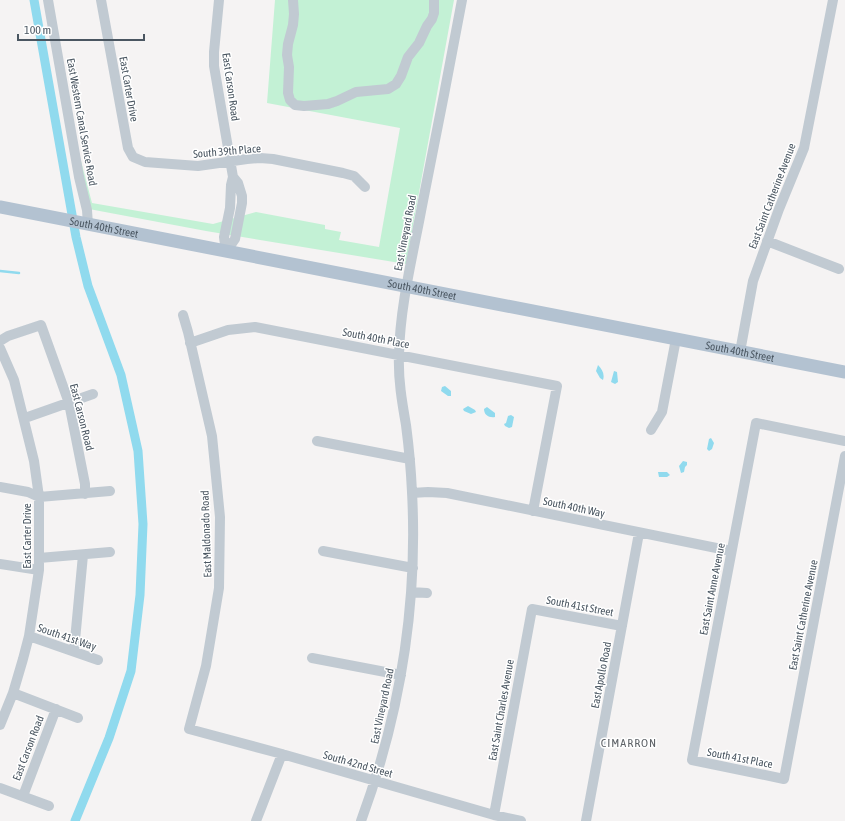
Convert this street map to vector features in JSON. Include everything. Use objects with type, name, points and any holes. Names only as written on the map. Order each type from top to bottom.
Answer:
[{"type":"main road","name":"South 40th Street","points":[[0,207],[845,372]]},
{"type":"street","name":"East Western Canal Service Road","points":[[48,0],[79,177],[87,210],[88,225]]},
{"type":"street","name":"East Carter Drive","points":[[101,0],[128,148],[133,157]]},
{"type":"street","name":"East Carson Road","points":[[219,0],[214,66],[233,178],[238,184],[242,196],[235,208],[235,239],[226,252]]},
{"type":"street","points":[[293,0],[293,24],[288,44],[288,93],[290,100],[295,105],[317,106],[332,103],[356,92],[388,89],[396,84],[401,76],[408,57],[420,43],[427,26],[432,19],[434,13],[434,0]]},
{"type":"street","name":"East Vineyard Road","points":[[361,821],[375,781],[391,725],[401,675],[412,592],[412,493],[410,459],[399,375],[398,355],[407,287],[462,0]]},
{"type":"street","name":"East Saint Catherine Avenue","points":[[740,352],[753,282],[767,241],[804,148],[833,0]]},
{"type":"street","name":"South 39th Place","points":[[133,157],[145,162],[188,166],[208,165],[247,159],[273,160],[343,172],[354,176],[365,187]]},
{"type":"street","points":[[767,241],[839,269]]},
{"type":"street","name":"East Maldonado Road","points":[[183,315],[212,436],[220,517],[219,588],[206,666],[189,729]]},
{"type":"street","name":"East Carson Road","points":[[0,341],[8,336],[41,325],[69,402],[85,484],[85,494]]},
{"type":"street","name":"South 40th Place","points":[[190,343],[228,330],[255,327],[557,386],[533,511]]},
{"type":"street","points":[[651,430],[662,412],[676,339]]},
{"type":"street","name":"East Carter Drive","points":[[0,348],[14,380],[34,461],[39,497],[40,570],[29,636],[23,659],[7,698],[0,725]]},
{"type":"street","points":[[24,418],[93,394]]},
{"type":"street","name":"East Saint Anne Avenue","points":[[692,760],[756,423],[845,441]]},
{"type":"street","points":[[317,441],[410,459]]},
{"type":"street","name":"East Saint Catherine Avenue","points":[[784,779],[845,456]]},
{"type":"street","points":[[0,487],[28,492],[39,497],[110,492]]},
{"type":"street","name":"South 40th Way","points":[[412,493],[447,493],[639,534],[731,551]]},
{"type":"street","name":"East Apollo Road","points":[[586,821],[639,534]]},
{"type":"street","points":[[323,551],[413,568]]},
{"type":"street","points":[[39,558],[110,552]]},
{"type":"street","points":[[74,651],[83,555]]},
{"type":"street","points":[[0,564],[40,570]]},
{"type":"street","points":[[412,592],[427,593]]},
{"type":"street","name":"South 41st Street","points":[[532,608],[622,626]]},
{"type":"street","name":"East Saint Charles Avenue","points":[[494,815],[532,608]]},
{"type":"street","name":"South 41st Way","points":[[29,636],[98,660]]},
{"type":"street","points":[[312,658],[401,675]]},
{"type":"street","points":[[7,698],[56,709],[78,718]]},
{"type":"street","name":"East Carson Road","points":[[22,796],[56,709]]},
{"type":"street","name":"South 42nd Street","points":[[189,729],[494,815],[521,821]]},
{"type":"street","points":[[256,821],[282,754]]},
{"type":"street","name":"South 41st Place","points":[[692,760],[784,779]]},
{"type":"street","points":[[0,788],[49,806]]},
{"type":"green space","points":[[275,0],[454,0],[406,264],[206,231],[89,209],[76,142],[92,203],[213,224],[256,212],[325,225],[325,229],[341,232],[339,240],[379,247],[400,128],[267,103]]},
{"type":"water","points":[[598,365],[603,372],[603,380],[596,371]]},
{"type":"water","points":[[614,371],[617,372],[618,382],[615,384],[611,382]]},
{"type":"water","points":[[445,386],[451,391],[451,396],[448,396],[441,391],[442,387]]},
{"type":"water","points":[[468,406],[476,412],[471,414],[464,411],[463,409]]},
{"type":"water","points":[[487,407],[495,413],[495,417],[486,414],[484,409]]},
{"type":"water","points":[[511,415],[514,417],[512,427],[509,428],[504,424],[506,423],[508,416]]},
{"type":"water","points":[[711,438],[714,443],[712,449],[709,451],[707,449],[709,439]]},
{"type":"water","points":[[683,461],[687,462],[687,465],[684,472],[681,473],[679,466]]},
{"type":"water","points":[[658,472],[667,472],[670,475],[667,477],[659,477]]},
{"type":"waterway","points":[[34,0],[76,237],[88,286],[121,375],[138,451],[143,524],[140,595],[131,671],[109,738],[75,821]]},
{"type":"waterway","points":[[0,271],[19,273]]},
{"type":"district","name":"CIMARRON","points":[[629,743]]}]
